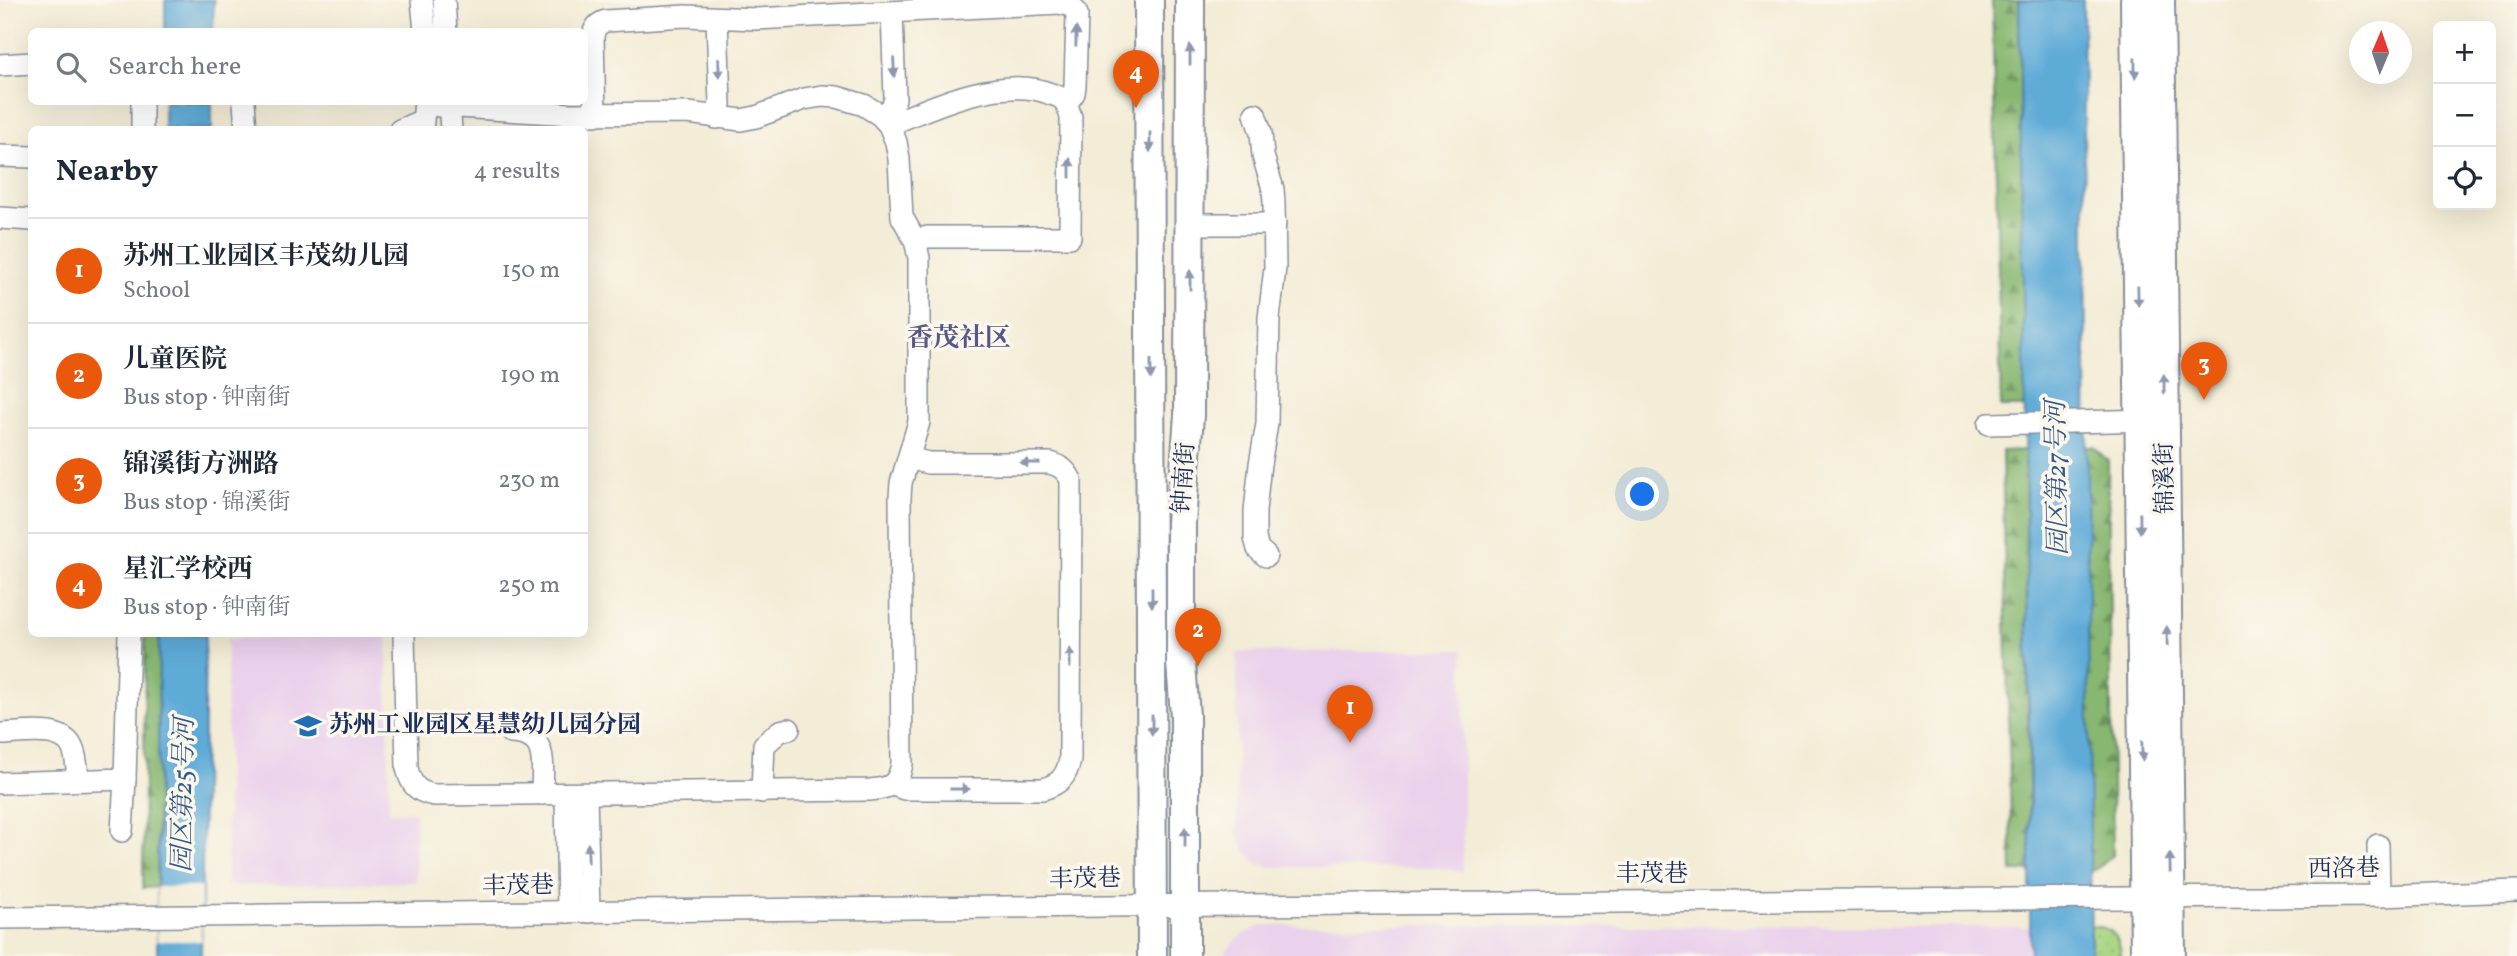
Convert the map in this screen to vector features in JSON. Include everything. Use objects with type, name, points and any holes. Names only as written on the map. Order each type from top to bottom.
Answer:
[{"type":"main road","name":"钟南街","points":[[1149,0],[1152,956]]},
{"type":"main road","name":"钟南街","points":[[1185,956],[1181,523],[1189,415],[1190,0]]},
{"type":"main road","name":"锦溪街","points":[[2134,0],[2152,420]]},
{"type":"main road","name":"锦溪街","points":[[2145,956],[2157,897],[2152,420],[2160,0]]},
{"type":"main road","name":"锦溪街","points":[[2157,897],[2171,956]]},
{"type":"street","points":[[422,0],[425,28]]},
{"type":"street","points":[[444,0],[446,28]]},
{"type":"street","points":[[595,115],[593,37],[599,23],[685,16],[755,19],[1059,3],[1072,6],[1077,14],[1075,86],[1067,103]]},
{"type":"street","points":[[884,120],[892,109],[895,97],[892,12]]},
{"type":"street","points":[[716,118],[720,104],[717,18]]},
{"type":"street","points":[[0,65],[28,62]]},
{"type":"street","points":[[884,120],[1005,88],[1033,88],[1061,98],[1067,103],[1071,117],[1070,237],[928,237],[915,240]]},
{"type":"street","points":[[463,105],[595,115],[688,113],[741,120],[804,99],[822,96],[837,97],[864,105],[884,120],[899,159],[902,217],[915,240],[919,258],[919,422],[901,483],[902,764],[899,777],[892,785]]},
{"type":"street","points":[[142,105],[142,126]]},
{"type":"street","points":[[244,105],[246,126]]},
{"type":"street","points":[[406,126],[423,114],[447,105]]},
{"type":"street","points":[[450,105],[451,126]]},
{"type":"street","points":[[1255,114],[1273,189],[1275,224],[1275,268],[1269,318],[1268,424],[1256,487],[1255,511],[1255,538],[1258,549],[1266,556]]},
{"type":"street","points":[[0,156],[28,157]]},
{"type":"street","points":[[0,218],[28,220]]},
{"type":"street","points":[[1190,224],[1275,224]]},
{"type":"street","points":[[1989,424],[2152,420]]},
{"type":"street","points":[[404,637],[407,768],[414,786],[422,793],[762,792],[870,790],[892,785],[904,789],[1043,789],[1054,786],[1063,778],[1070,760],[1071,480],[1067,471],[1050,463],[928,463],[909,458]]},
{"type":"street","points":[[122,831],[129,637]]},
{"type":"street","points":[[762,792],[764,745],[780,731],[789,729]]},
{"type":"street","points":[[0,734],[51,733],[65,737],[73,749],[78,780]]},
{"type":"street","points":[[511,733],[531,736],[539,744],[542,756],[542,794]]},
{"type":"street","points":[[0,783],[125,779]]},
{"type":"street","points":[[576,794],[578,912]]},
{"type":"street","points":[[2378,845],[2379,896]]},
{"type":"street","name":"西洛巷","points":[[2157,897],[2379,896],[2517,891]]},
{"type":"street","name":"丰茂巷","points":[[0,918],[2157,897]]},
{"type":"shaded area","name":"苏州工业园区星慧幼儿园分园","points":[[387,637],[389,812],[415,812],[416,882],[227,886],[227,639]]},
{"type":"shaded area","points":[[1463,650],[1463,872],[1438,868],[1269,867],[1255,862],[1245,851],[1237,833],[1237,652]]},
{"type":"shaded area","points":[[1263,925],[2030,927],[2030,956],[1225,956],[1227,950],[1242,935]]},
{"type":"green space","points":[[1992,0],[2019,0],[2025,407],[2001,407]]},
{"type":"green space","points":[[2086,447],[2094,447],[2108,461],[2113,855],[2097,869],[2090,871]]},
{"type":"green space","points":[[2025,450],[2030,871],[2012,871],[2002,451]]},
{"type":"green space","points":[[145,637],[159,637],[157,887],[143,888]]},
{"type":"green space","points":[[2091,926],[2104,928],[2113,934],[2119,943],[2121,956],[2091,956]]},
{"type":"water","points":[[165,0],[214,0],[213,28],[165,28]]},
{"type":"water","name":"园区第27号河","points":[[2019,0],[2083,0],[2091,956],[2030,956]]},
{"type":"water","points":[[164,105],[212,105],[212,126],[164,126]]},
{"type":"water","name":"园区第25号河","points":[[159,637],[205,637],[201,956],[157,956]]},
{"type":"pier","points":[[157,887],[201,887],[201,941],[157,941]]},
{"type":"place","name":"星汇学校西","points":[[1136,108]]},
{"type":"place","name":"锦溪街方洲路","points":[[2204,400]]},
{"type":"place","name":"儿童医院","points":[[1198,666]]},
{"type":"place","name":"苏州工业园区星慧幼儿园分园","points":[[308,726]]},
{"type":"place","name":"苏州工业园区丰茂幼儿园","points":[[1350,743]]},
{"type":"district","name":"香茂社区","points":[[959,339]]}]
